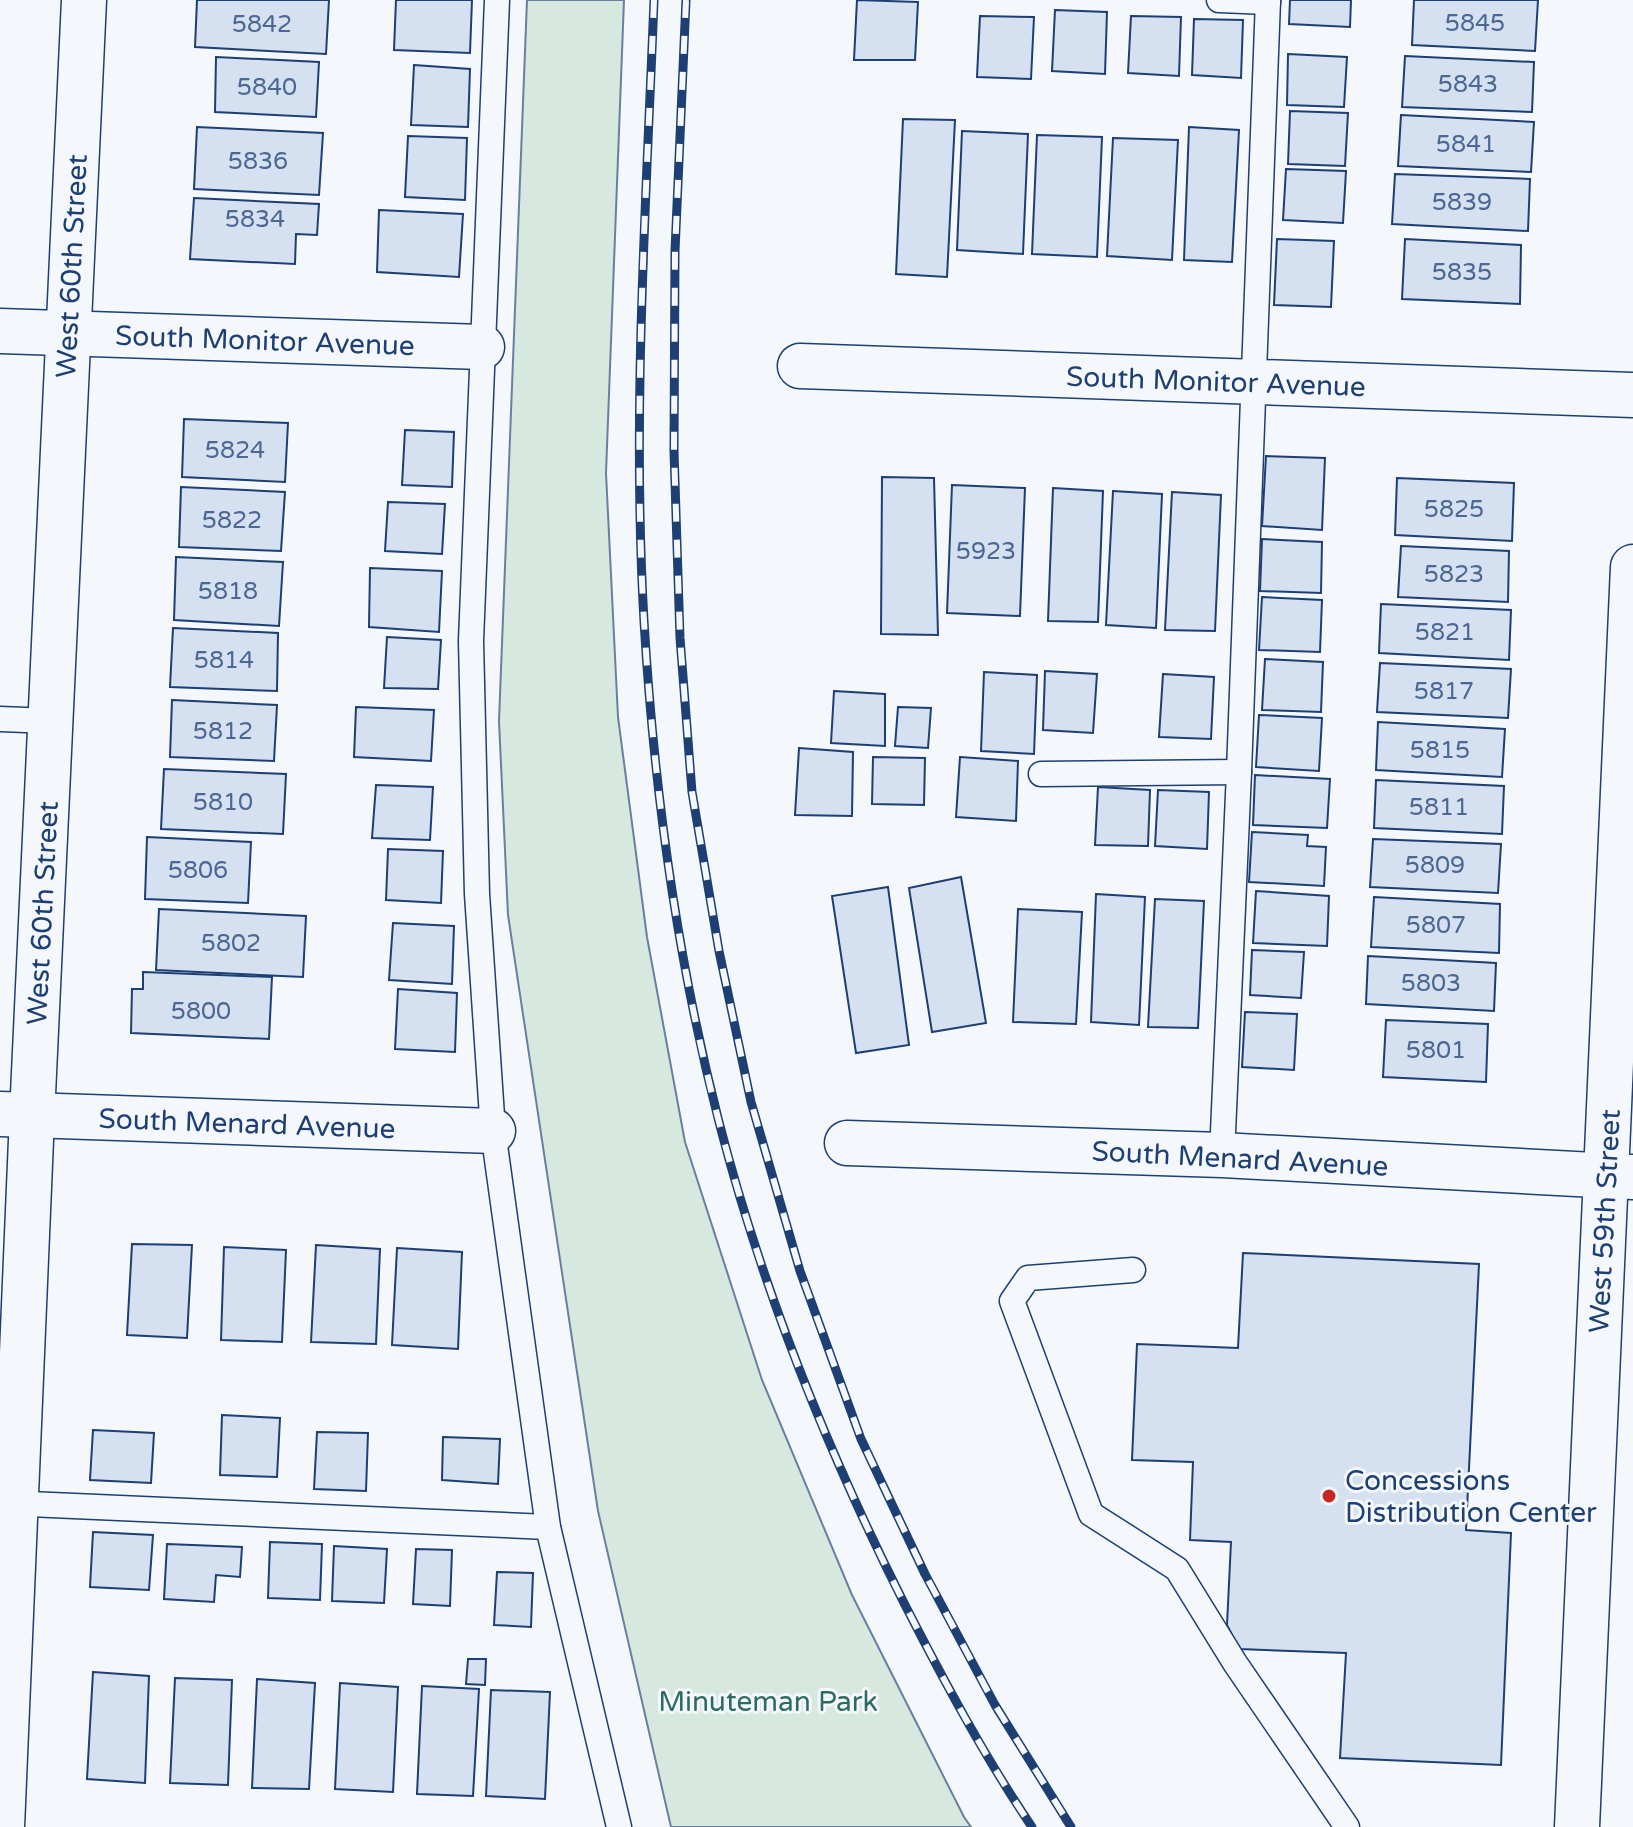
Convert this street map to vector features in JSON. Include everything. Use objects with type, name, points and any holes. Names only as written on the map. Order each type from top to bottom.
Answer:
[{"type":"street","name":"West 60th Street","points":[[2,1827],[16,1115],[51,721],[84,0]]},
{"type":"street","name":"South Monitor Avenue","points":[[0,331],[482,347]]},
{"type":"street","name":"South Monitor Avenue","points":[[800,366],[1633,395]]},
{"type":"street","name":"West 59th Street","points":[[1577,1827],[1619,1176],[1633,567]]},
{"type":"street","name":"South Menard Avenue","points":[[16,1115],[493,1131]]},
{"type":"street","name":"South Menard Avenue","points":[[847,1143],[1222,1155],[1619,1176]]},
{"type":"lane","points":[[497,0],[471,641],[477,894],[493,1131],[548,1527],[619,1827]]},
{"type":"lane","points":[[1219,0],[1268,1],[1222,1155]]},
{"type":"lane","points":[[0,719],[51,721]]},
{"type":"lane","points":[[1041,774],[1239,772]]},
{"type":"lane","points":[[1133,1270],[1028,1278],[1012,1301],[1091,1514],[1177,1569],[1235,1663],[1347,1827]]},
{"type":"lane","points":[[8,1503],[548,1527]]},
{"type":"green space","name":"Minuteman Park","points":[[527,0],[624,0],[606,473],[618,717],[647,937],[685,1142],[762,1380],[852,1595],[971,1827],[671,1827],[598,1511],[508,915],[499,721]]},
{"type":"building","points":[[197,0],[329,0],[326,54],[195,47]]},
{"type":"building","points":[[396,0],[472,0],[470,53],[394,50]]},
{"type":"building","points":[[857,0],[918,2],[915,60],[854,60]]},
{"type":"building","points":[[1290,0],[1351,0],[1350,27],[1289,24]]},
{"type":"building","points":[[1414,0],[1538,0],[1535,51],[1412,45]]},
{"type":"building","points":[[1055,10],[1107,12],[1105,74],[1052,71]]},
{"type":"building","points":[[980,16],[1034,17],[1031,79],[977,77]]},
{"type":"building","points":[[1131,16],[1181,17],[1179,76],[1128,73]]},
{"type":"building","points":[[1194,19],[1243,20],[1241,78],[1192,75]]},
{"type":"building","points":[[1288,54],[1347,57],[1344,107],[1287,105]]},
{"type":"building","points":[[1405,56],[1534,62],[1532,112],[1402,107]]},
{"type":"building","points":[[216,57],[319,62],[316,117],[215,112]]},
{"type":"building","points":[[414,65],[470,69],[468,127],[411,125]]},
{"type":"building","points":[[1290,111],[1348,113],[1345,166],[1288,164]]},
{"type":"building","points":[[1401,115],[1534,122],[1531,172],[1398,166]]},
{"type":"building","points":[[903,119],[955,120],[947,277],[896,274]]},
{"type":"building","points":[[197,127],[323,133],[319,195],[194,189]]},
{"type":"building","points":[[1189,127],[1239,130],[1232,262],[1184,260]]},
{"type":"building","points":[[962,131],[1028,134],[1023,254],[957,250]]},
{"type":"building","points":[[1037,135],[1102,137],[1097,257],[1032,254]]},
{"type":"building","points":[[408,136],[467,138],[465,200],[405,197]]},
{"type":"building","points":[[1113,138],[1178,140],[1172,260],[1107,256]]},
{"type":"building","points":[[1286,169],[1346,171],[1343,223],[1283,220]]},
{"type":"building","points":[[1395,174],[1530,179],[1528,231],[1392,224]]},
{"type":"building","points":[[194,198],[319,204],[317,235],[296,234],[295,264],[190,259]]},
{"type":"building","points":[[379,210],[463,214],[459,277],[377,272]]},
{"type":"building","points":[[1277,239],[1334,241],[1331,307],[1274,305]]},
{"type":"building","points":[[1405,239],[1521,245],[1520,304],[1402,299]]},
{"type":"building","points":[[184,419],[288,423],[285,482],[182,477]]},
{"type":"building","points":[[405,430],[454,432],[452,487],[402,485]]},
{"type":"building","points":[[1266,456],[1325,458],[1322,530],[1262,526]]},
{"type":"building","points":[[882,477],[934,478],[938,635],[881,634]]},
{"type":"building","points":[[1397,478],[1514,483],[1512,541],[1395,535]]},
{"type":"building","points":[[952,485],[1025,488],[1020,616],[947,613]]},
{"type":"building","points":[[181,487],[285,492],[281,551],[179,547]]},
{"type":"building","points":[[1053,488],[1103,491],[1098,622],[1048,621]]},
{"type":"building","points":[[1113,491],[1162,494],[1156,628],[1106,625]]},
{"type":"building","points":[[1172,492],[1221,495],[1215,631],[1165,630]]},
{"type":"building","points":[[388,502],[445,504],[442,554],[385,551]]},
{"type":"building","points":[[1262,539],[1322,542],[1321,593],[1260,591]]},
{"type":"building","points":[[1401,546],[1509,551],[1508,602],[1398,597]]},
{"type":"building","points":[[176,557],[283,562],[279,626],[174,620]]},
{"type":"building","points":[[370,568],[442,571],[439,632],[369,627]]},
{"type":"building","points":[[1262,597],[1322,600],[1320,652],[1259,650]]},
{"type":"building","points":[[1381,604],[1511,610],[1509,660],[1379,653]]},
{"type":"building","points":[[173,628],[278,633],[277,691],[170,687]]},
{"type":"building","points":[[387,637],[441,640],[438,689],[384,688]]},
{"type":"building","points":[[1265,659],[1323,662],[1321,712],[1262,710]]},
{"type":"building","points":[[1380,663],[1511,669],[1508,718],[1377,712]]},
{"type":"building","points":[[1045,671],[1097,674],[1093,733],[1043,730]]},
{"type":"building","points":[[984,672],[1037,675],[1034,754],[981,751]]},
{"type":"building","points":[[1163,674],[1214,677],[1211,739],[1159,737]]},
{"type":"building","points":[[834,691],[885,694],[885,746],[831,743]]},
{"type":"building","points":[[172,700],[277,705],[274,761],[170,757]]},
{"type":"building","points":[[356,707],[434,710],[431,761],[354,757]]},
{"type":"building","points":[[898,707],[931,708],[928,748],[895,746]]},
{"type":"building","points":[[1259,715],[1322,718],[1319,771],[1256,767]]},
{"type":"building","points":[[1378,722],[1505,729],[1502,777],[1376,770]]},
{"type":"building","points":[[799,748],[853,752],[852,816],[795,815]]},
{"type":"building","points":[[873,757],[925,758],[924,805],[872,804]]},
{"type":"building","points":[[960,757],[1018,761],[1016,821],[956,817]]},
{"type":"building","points":[[164,769],[286,774],[283,834],[161,829]]},
{"type":"building","points":[[1255,775],[1330,779],[1327,828],[1253,825]]},
{"type":"building","points":[[1376,780],[1504,786],[1502,834],[1374,828]]},
{"type":"building","points":[[376,785],[433,787],[430,840],[372,838]]},
{"type":"building","points":[[1098,787],[1150,790],[1148,846],[1095,845]]},
{"type":"building","points":[[1158,790],[1209,792],[1207,849],[1155,846]]},
{"type":"building","points":[[1252,832],[1308,835],[1307,846],[1326,847],[1324,886],[1249,882]]},
{"type":"building","points":[[147,837],[251,842],[248,903],[145,899]]},
{"type":"building","points":[[1373,839],[1501,844],[1498,893],[1370,887]]},
{"type":"building","points":[[388,849],[443,851],[441,903],[386,900]]},
{"type":"building","points":[[961,877],[986,1023],[932,1032],[909,888]]},
{"type":"building","points":[[888,887],[909,1045],[856,1053],[832,896]]},
{"type":"building","points":[[1256,891],[1329,896],[1327,946],[1253,943]]},
{"type":"building","points":[[1096,894],[1145,897],[1139,1025],[1091,1022]]},
{"type":"building","points":[[1374,897],[1500,904],[1499,953],[1371,947]]},
{"type":"building","points":[[1155,899],[1204,901],[1198,1028],[1148,1027]]},
{"type":"building","points":[[159,909],[306,916],[303,977],[156,970]]},
{"type":"building","points":[[1018,909],[1082,912],[1076,1024],[1013,1022]]},
{"type":"building","points":[[393,923],[454,926],[452,984],[389,980]]},
{"type":"building","points":[[1252,950],[1304,952],[1301,998],[1250,995]]},
{"type":"building","points":[[1368,956],[1496,963],[1494,1011],[1366,1004]]},
{"type":"building","points":[[143,972],[272,977],[269,1039],[131,1033],[132,989],[143,989]]},
{"type":"building","points":[[398,989],[457,993],[455,1052],[395,1049]]},
{"type":"building","points":[[1245,1012],[1297,1014],[1294,1070],[1242,1067]]},
{"type":"building","points":[[1386,1020],[1488,1024],[1486,1082],[1383,1077]]},
{"type":"building","points":[[132,1244],[192,1245],[187,1338],[127,1335]]},
{"type":"building","points":[[316,1245],[380,1249],[376,1344],[311,1342]]},
{"type":"building","points":[[224,1247],[286,1250],[282,1342],[221,1340]]},
{"type":"building","points":[[397,1248],[462,1252],[458,1349],[392,1345]]},
{"type":"building","name":"Concessions Distribution Center","points":[[1243,1253],[1479,1264],[1466,1530],[1511,1533],[1501,1765],[1340,1758],[1346,1653],[1239,1649],[1227,1625],[1231,1542],[1190,1540],[1193,1462],[1132,1460],[1137,1344],[1238,1348]]},
{"type":"building","points":[[222,1415],[280,1418],[277,1477],[220,1475]]},
{"type":"building","points":[[93,1430],[154,1433],[151,1483],[90,1480]]},
{"type":"building","points":[[317,1432],[368,1433],[366,1491],[314,1489]]},
{"type":"building","points":[[443,1437],[500,1439],[498,1484],[442,1480]]},
{"type":"building","points":[[93,1532],[153,1535],[149,1590],[90,1587]]},
{"type":"building","points":[[270,1542],[322,1544],[320,1600],[268,1598]]},
{"type":"building","points":[[167,1544],[242,1547],[240,1577],[216,1575],[214,1602],[164,1599]]},
{"type":"building","points":[[334,1546],[387,1549],[384,1603],[332,1601]]},
{"type":"building","points":[[416,1549],[452,1550],[450,1606],[413,1604]]},
{"type":"building","points":[[497,1572],[533,1573],[531,1627],[494,1625]]},
{"type":"building","points":[[468,1659],[486,1659],[485,1685],[466,1684]]},
{"type":"building","points":[[93,1672],[149,1676],[145,1783],[87,1779]]},
{"type":"building","points":[[175,1678],[232,1680],[228,1785],[170,1783]]},
{"type":"building","points":[[257,1679],[315,1683],[309,1789],[252,1788]]},
{"type":"building","points":[[340,1683],[398,1687],[393,1792],[335,1789]]},
{"type":"building","points":[[422,1686],[479,1689],[473,1796],[417,1794]]},
{"type":"building","points":[[491,1690],[550,1692],[545,1799],[486,1796]]},
{"type":"railway","points":[[654,0],[640,389],[641,544],[654,748],[679,936],[691,999],[719,1122],[755,1246],[823,1428],[919,1632],[981,1745],[1032,1827]]},
{"type":"railway","points":[[686,0],[675,251],[674,451],[680,638],[692,792],[719,951],[751,1102],[800,1271],[861,1439],[925,1574],[995,1705],[1071,1827]]},
{"type":"place","name":"Concessions Distribution Center","points":[[1329,1496]]}]
